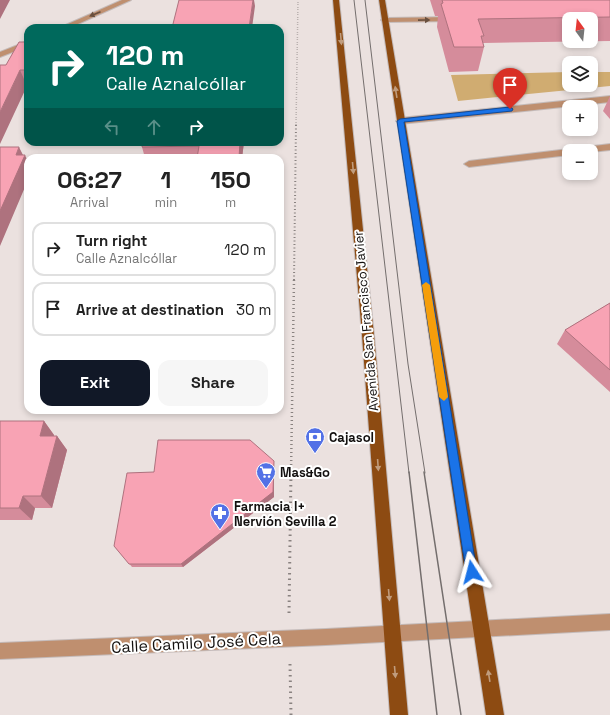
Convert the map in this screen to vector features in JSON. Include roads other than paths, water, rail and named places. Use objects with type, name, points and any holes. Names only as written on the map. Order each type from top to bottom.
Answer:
[{"type":"main road","name":"Avenida San Francisco Javier","points":[[336,0],[368,335],[399,715]]},
{"type":"main road","points":[[382,0],[495,715]]},
{"type":"street","points":[[72,24],[128,0]]},
{"type":"street","points":[[385,20],[462,19]]},
{"type":"street","points":[[0,55],[24,45]]},
{"type":"street","points":[[400,121],[610,98]]},
{"type":"street","points":[[598,148],[610,147]]},
{"type":"street","points":[[469,164],[562,153]]},
{"type":"street","name":"Calle Camilo José Cela","points":[[0,652],[610,622]]},
{"type":"tram line","points":[[354,0],[409,473]]},
{"type":"tram line","points":[[365,0],[408,364],[425,473]]},
{"type":"tram line","points":[[409,472],[437,715]]},
{"type":"tram line","points":[[424,472],[461,715]]},
{"type":"place","name":"Cajasol","points":[[315,454]]},
{"type":"place","name":"Mas&Go","points":[[266,489]]},
{"type":"place","name":"Farmacia I+ Nervión Sevilla 2","points":[[220,530]]}]
